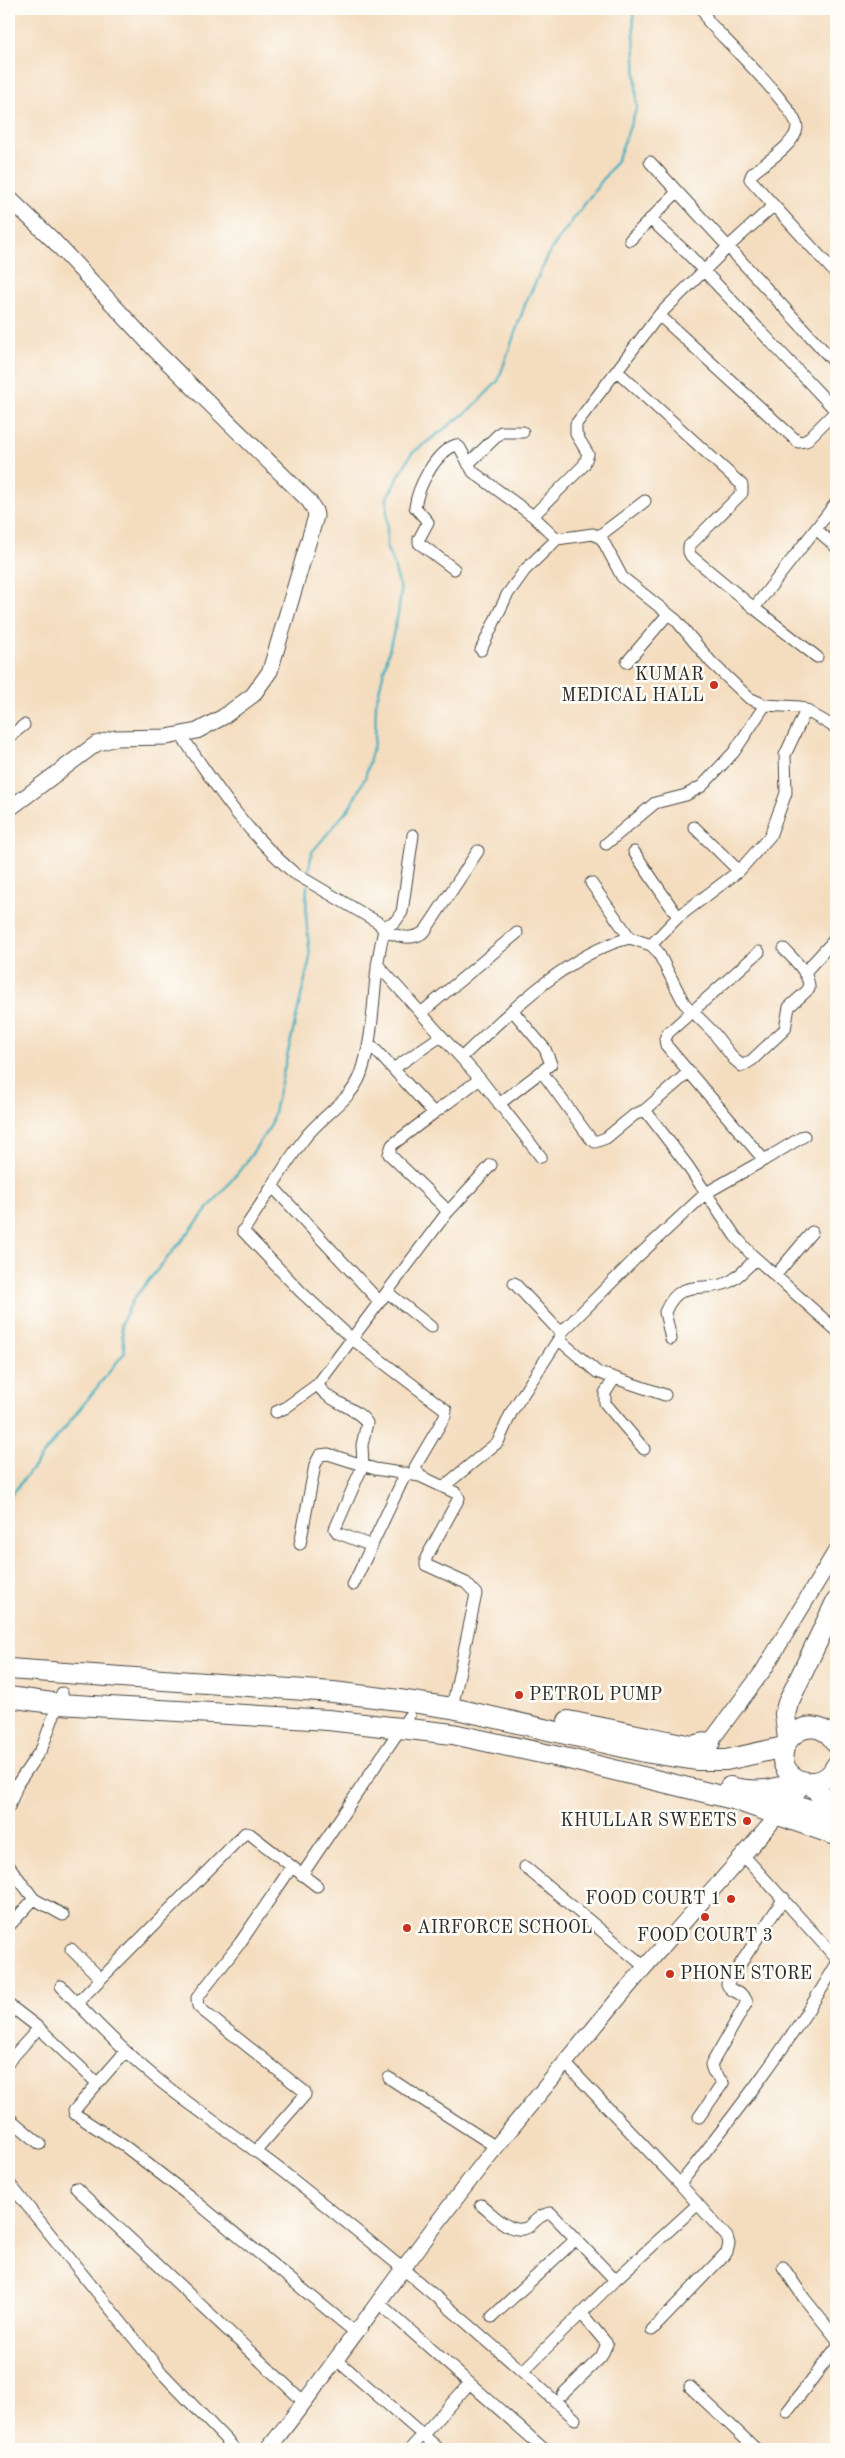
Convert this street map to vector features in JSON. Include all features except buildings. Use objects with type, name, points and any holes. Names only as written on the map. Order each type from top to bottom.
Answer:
[{"type":"highway","points":[[836,1602],[788,1703],[784,1761],[787,1769],[836,1803]]},
{"type":"highway","points":[[9,1665],[30,1661],[324,1681],[453,1703],[561,1738],[733,1799],[836,1819]]},
{"type":"highway","points":[[9,1669],[333,1692],[453,1703],[493,1723],[561,1738],[757,1792],[784,1809],[836,1835]]},
{"type":"highway","points":[[9,1689],[60,1698]]},
{"type":"highway","points":[[9,1697],[296,1705],[433,1726],[503,1744],[561,1738],[692,1746],[710,1742]]},
{"type":"highway","points":[[433,1726],[493,1723]]},
{"type":"highway","points":[[561,1738],[698,1760],[726,1760],[786,1743],[795,1732],[814,1727],[823,1730],[836,1742]]},
{"type":"highway","points":[[757,1792],[770,1791],[828,1777],[836,1766]]},
{"type":"street","points":[[703,9],[708,21],[781,99],[795,119],[797,128],[790,142],[752,174],[750,179],[836,274]]},
{"type":"street","points":[[650,162],[836,364]]},
{"type":"street","points":[[630,240],[677,192]]},
{"type":"street","points":[[9,198],[53,240],[156,351],[309,502],[315,511],[314,521],[275,658],[263,684],[253,695],[223,717],[197,731],[181,735],[116,738],[96,744],[9,809]]},
{"type":"street","points":[[533,516],[584,465],[588,454],[576,434],[576,424],[659,315],[773,206]]},
{"type":"street","points":[[650,219],[704,270],[836,411],[806,441],[798,442],[659,315]]},
{"type":"street","points":[[617,371],[742,486],[742,493],[689,546],[691,556],[817,657]]},
{"type":"street","points":[[468,464],[501,432],[524,432]]},
{"type":"street","points":[[454,569],[419,543],[419,539],[428,522],[415,508],[428,475],[444,452],[452,447],[459,446],[468,464],[478,476],[533,516],[558,540]]},
{"type":"street","points":[[599,536],[645,501]]},
{"type":"street","points":[[754,608],[836,503]]},
{"type":"street","points":[[816,529],[836,547]]},
{"type":"street","points":[[481,650],[516,582],[558,540],[593,534],[599,536],[622,577],[668,614],[711,662],[743,692],[756,702],[765,705],[791,706],[806,710],[836,728]]},
{"type":"street","points":[[627,662],[668,614]]},
{"type":"street","points":[[606,844],[655,803],[686,795],[702,786],[734,752],[765,705]]},
{"type":"street","points":[[651,945],[678,917],[739,872],[770,836],[776,825],[786,793],[785,755],[806,710]]},
{"type":"street","points":[[9,737],[24,725]]},
{"type":"street","points":[[181,735],[237,816],[283,863],[302,878],[316,885],[383,929],[407,938],[420,935],[425,931],[478,852]]},
{"type":"street","points":[[694,827],[739,872]]},
{"type":"street","points":[[383,929],[396,922],[402,912],[413,835]]},
{"type":"street","points":[[634,852],[678,917]]},
{"type":"street","points":[[591,883],[630,938]]},
{"type":"street","points":[[383,929],[377,964],[369,1043],[361,1075],[357,1083],[304,1138],[273,1188],[243,1231],[301,1292],[351,1338],[446,1410],[445,1416],[416,1463],[416,1472],[420,1476]]},
{"type":"street","points":[[421,1013],[517,933]]},
{"type":"street","points":[[460,1058],[512,1010],[576,962],[619,941],[630,938],[651,945],[658,952],[679,995],[713,1032],[739,1065],[746,1065],[785,1029],[789,1007],[809,989],[808,980],[804,973],[784,948]]},
{"type":"street","points":[[804,973],[836,938]]},
{"type":"street","points":[[759,952],[731,979],[668,1033],[665,1039],[669,1050],[764,1160]]},
{"type":"street","points":[[377,964],[480,1079],[541,1157]]},
{"type":"street","points":[[499,1104],[550,1066],[550,1058],[538,1039],[512,1010]]},
{"type":"street","points":[[393,1069],[441,1036]]},
{"type":"street","points":[[369,1043],[434,1114]]},
{"type":"street","points":[[542,1072],[590,1138],[595,1142],[606,1138],[634,1114],[645,1110],[688,1072]]},
{"type":"street","points":[[446,1214],[446,1210],[442,1205],[390,1154],[392,1145],[480,1079]]},
{"type":"street","points":[[645,1110],[706,1193],[727,1226],[756,1259],[836,1330]]},
{"type":"street","points":[[444,1487],[498,1442],[512,1411],[560,1335],[635,1259],[706,1193],[804,1136]]},
{"type":"street","points":[[276,1412],[285,1408],[318,1384],[446,1214],[491,1165]]},
{"type":"street","points":[[273,1188],[383,1297],[431,1327]]},
{"type":"street","points":[[774,1276],[812,1232]]},
{"type":"street","points":[[671,1339],[666,1312],[673,1300],[689,1287],[729,1282],[756,1259]]},
{"type":"street","points":[[514,1283],[560,1335],[564,1344],[597,1372],[665,1395]]},
{"type":"street","points":[[614,1379],[605,1393],[605,1402],[644,1449]]},
{"type":"street","points":[[318,1384],[323,1392],[362,1417],[367,1423],[362,1445],[363,1465],[335,1529],[338,1533],[372,1546]]},
{"type":"street","points":[[300,1544],[315,1465],[320,1455],[328,1454],[363,1465],[420,1476],[456,1493],[458,1498],[424,1561],[430,1567],[471,1586],[476,1594],[453,1703]]},
{"type":"street","points":[[353,1585],[406,1473]]},
{"type":"street","points":[[710,1742],[763,1671],[836,1551]]},
{"type":"street","points":[[9,1807],[18,1783],[42,1748],[60,1698]]},
{"type":"street","points":[[302,1875],[406,1722]]},
{"type":"street","points":[[268,2449],[337,2360],[403,2266],[496,2147],[645,1967],[744,1856],[805,1782]]},
{"type":"street","points":[[77,2003],[245,1833],[250,1834],[291,1868],[317,1886]]},
{"type":"street","points":[[744,1856],[784,1898],[813,1935],[836,1958]]},
{"type":"street","points":[[9,1866],[23,1888],[34,1899],[63,1915]]},
{"type":"street","points":[[525,1867],[645,1967]]},
{"type":"street","points":[[256,2151],[306,2095],[305,2092],[202,2010],[198,2006],[197,1998],[240,1943],[291,1868]]},
{"type":"street","points":[[699,2117],[723,2083],[713,2071],[711,2065],[747,2002],[744,1997],[729,1989],[727,1984],[784,1898]]},
{"type":"street","points":[[9,1926],[34,1899]]},
{"type":"street","points":[[71,1949],[100,1978]]},
{"type":"street","points":[[680,2184],[744,2100],[815,2000],[836,1965]]},
{"type":"street","points":[[61,1986],[125,2052],[156,2078],[256,2151],[403,2266],[575,2419]]},
{"type":"street","points":[[9,2005],[39,2028],[97,2083]]},
{"type":"street","points":[[9,2061],[39,2028]]},
{"type":"street","points":[[125,2052],[97,2083],[74,2112],[75,2114],[127,2148],[188,2195],[356,2333]]},
{"type":"street","points":[[566,2064],[680,2184],[727,2237],[729,2244],[727,2252],[652,2330]]},
{"type":"street","points":[[389,2078],[496,2147]]},
{"type":"street","points":[[9,2118],[40,2144]]},
{"type":"street","points":[[9,2183],[162,2373],[235,2449]]},
{"type":"street","points":[[76,2188],[304,2402]]},
{"type":"street","points":[[481,2205],[517,2230],[528,2227],[540,2216],[551,2213],[615,2280]]},
{"type":"street","points":[[523,2372],[615,2280],[697,2205]]},
{"type":"street","points":[[492,2318],[576,2240]]},
{"type":"street","points":[[783,2267],[798,2290],[836,2338]]},
{"type":"street","points":[[378,2302],[544,2449]]},
{"type":"street","points":[[563,2394],[601,2358],[607,2344],[582,2314]]},
{"type":"street","points":[[787,2412],[836,2348]]},
{"type":"street","points":[[337,2360],[439,2449]]},
{"type":"street","points":[[410,2449],[469,2384]]},
{"type":"street","points":[[690,2387],[756,2449]]},
{"type":"waterway","points":[[307,878],[312,852],[350,807],[365,778],[375,740],[376,703],[398,614],[401,591],[393,562],[387,549],[387,498],[411,454],[472,408],[498,381],[526,302],[552,248],[618,159],[637,107],[633,9]]},
{"type":"waterway","points":[[9,1498],[125,1352],[121,1324],[134,1298],[245,1164],[271,1125],[310,958],[306,916],[307,886]]},
{"type":"place","name":"KUMAR MEDICAL HALL","points":[[714,685]]},
{"type":"place","name":"PETROL PUMP","points":[[519,1695]]},
{"type":"place","name":"KHULLAR SWEETS","points":[[747,1821]]},
{"type":"place","name":"FOOD COURT 1","points":[[731,1899]]},
{"type":"place","name":"FOOD COURT 3","points":[[705,1917]]},
{"type":"place","name":"AIRFORCE SCHOOL","points":[[407,1928]]},
{"type":"place","name":"PHONE STORE","points":[[670,1974]]}]
